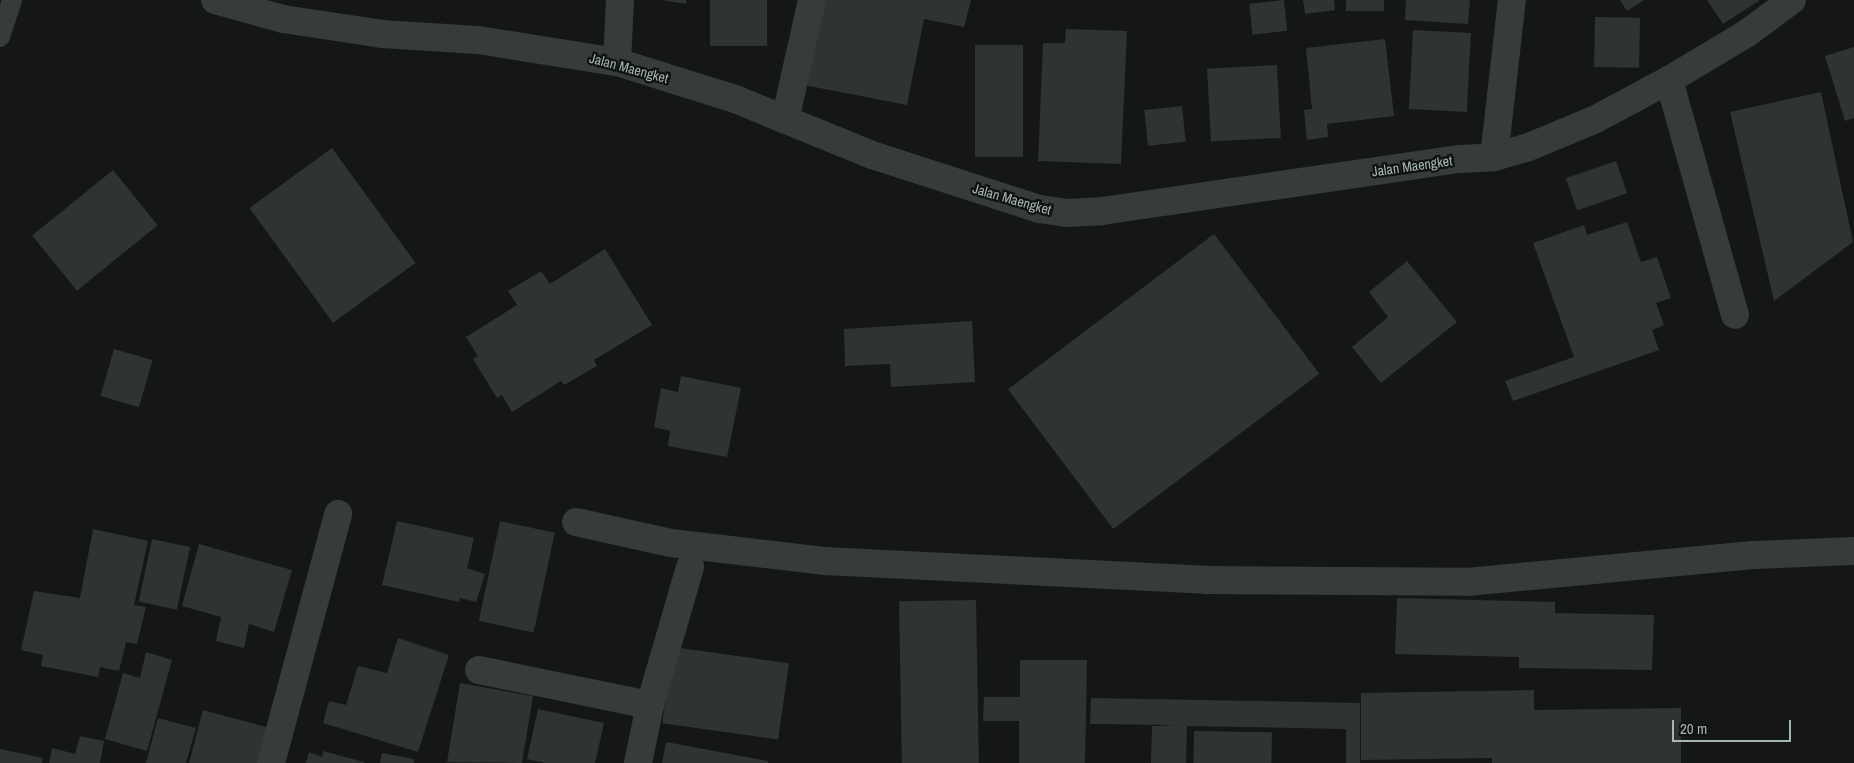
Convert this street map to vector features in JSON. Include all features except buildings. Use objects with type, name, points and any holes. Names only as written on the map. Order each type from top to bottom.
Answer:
[{"type":"street","name":"Jalan Maengket","points":[[215,0],[283,19],[373,33],[478,40],[617,62],[735,99],[872,155],[1039,209],[1067,213],[1102,211],[1460,158],[1494,157],[1526,148],[1594,120],[1669,80],[1746,34],[1792,0]]},
{"type":"street","points":[[617,62],[620,0]]},
{"type":"street","points":[[785,120],[812,0]]},
{"type":"street","points":[[1494,157],[1512,0]]},
{"type":"street","points":[[1669,80],[1735,315]]},
{"type":"street","points":[[271,763],[338,514]]},
{"type":"street","points":[[576,522],[671,542],[824,561],[1206,580],[1467,582],[1752,555],[1854,551]]},
{"type":"street","points":[[638,763],[650,705],[690,567]]},
{"type":"street","points":[[480,670],[650,705]]},
{"type":"lane","points":[[0,37],[12,0]]}]
